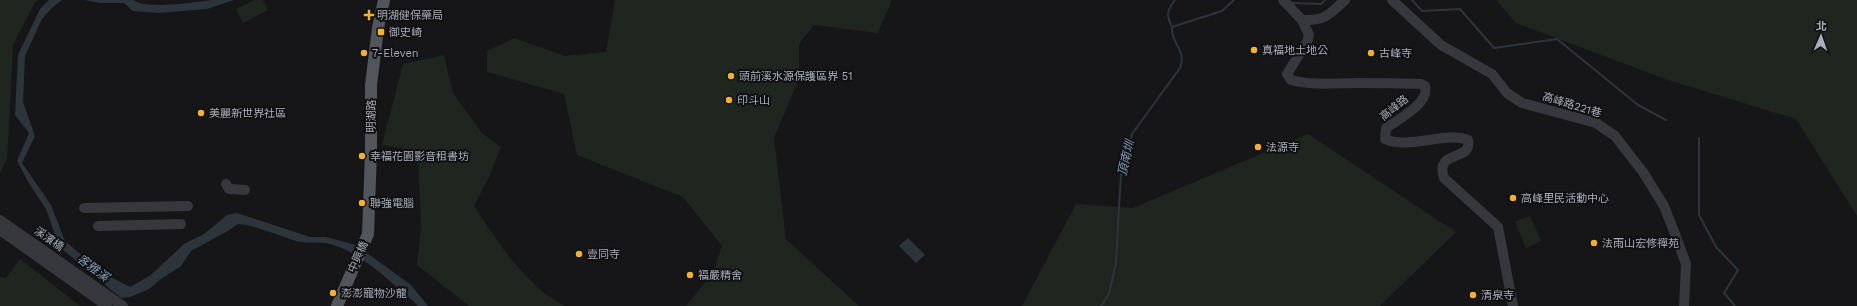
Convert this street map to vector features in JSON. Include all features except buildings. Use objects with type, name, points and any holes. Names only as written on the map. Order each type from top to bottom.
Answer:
[{"type":"main road","name":"明湖路","points":[[368,234],[371,152],[371,85],[378,28],[384,0]]},
{"type":"main road","name":"中興橋","points":[[337,306],[368,234]]},
{"type":"street","name":"高峰路","points":[[1283,0],[1302,20],[1309,35],[1307,42],[1287,74],[1291,80],[1302,83],[1317,84],[1421,84],[1425,86],[1426,91],[1424,97],[1415,108],[1386,128],[1385,138],[1393,141],[1405,142],[1454,138],[1468,140],[1469,145],[1467,150],[1460,155],[1450,157],[1444,162],[1441,172],[1444,178],[1498,227],[1513,306]]},
{"type":"street","points":[[1302,20],[1317,21],[1329,15],[1345,0]]},
{"type":"street","name":"高峰路221巷","points":[[1392,0],[1441,45],[1492,74],[1507,93],[1522,103],[1596,123],[1615,136],[1642,172],[1664,206],[1686,264],[1684,306]]},
{"type":"street","points":[[226,184],[229,189],[245,190]]},
{"type":"street","points":[[84,208],[188,206]]},
{"type":"street","name":"溪濱橋","points":[[0,220],[123,306]]},
{"type":"street","points":[[98,226],[180,224]]},
{"type":"street","name":"溪濱橋","points":[[0,230],[106,306]]},
{"type":"shaded area","points":[[0,0],[38,0],[35,2],[13,45],[7,159],[0,173]]},
{"type":"shaded area","points":[[254,0],[263,0],[268,10],[243,23],[236,9]]},
{"type":"shaded area","points":[[615,0],[892,0],[878,33],[814,25],[799,44],[799,79],[774,138],[786,239],[859,306],[686,306],[713,273],[722,246],[683,197],[577,155],[564,94],[487,72],[487,51],[514,38],[565,56],[606,52]]},
{"type":"shaded area","points":[[1496,0],[1857,0],[1857,216],[1796,119],[1668,80],[1516,23]]},
{"type":"shaded area","points":[[444,55],[453,93],[482,133],[501,147],[490,175],[474,206],[492,234],[525,275],[551,298],[565,306],[469,306],[417,265],[421,228],[418,151],[382,145],[403,64]]},
{"type":"shaded area","points":[[1308,134],[1456,232],[1380,306],[1022,306],[1076,204],[1133,208]]},
{"type":"shaded area","points":[[1530,216],[1541,241],[1526,248],[1515,222]]},
{"type":"shaded area","points":[[20,259],[80,306],[0,306],[0,277],[6,278]]},
{"type":"water","name":"客雅溪","points":[[49,0],[62,0],[42,19],[25,56],[23,102],[35,136],[22,163],[51,205],[65,241],[103,273],[130,287],[151,275],[184,244],[204,234],[227,215],[237,213],[310,237],[326,237],[356,245],[411,285],[428,306],[418,306],[364,260],[342,248],[326,243],[296,241],[260,229],[238,224],[191,251],[181,266],[149,289],[130,297],[121,298],[62,249],[57,240],[46,209],[30,185],[17,161],[29,133],[15,115],[18,55],[40,9]]},
{"type":"water","points":[[85,0],[133,0],[140,3],[160,5],[183,4],[212,0],[234,0],[207,9],[159,13],[133,11],[124,3],[100,3]]},
{"type":"water","points":[[908,238],[925,255],[916,263],[899,246]]},
{"type":"waterway","points":[[1175,0],[1168,13],[1172,27],[1222,11],[1234,0]]},
{"type":"waterway","points":[[1292,3],[1321,4],[1325,0]]},
{"type":"waterway","points":[[1412,0],[1422,11],[1460,9],[1494,48],[1557,39],[1638,105],[1666,120]]},
{"type":"waterway","name":"頂南圳","points":[[1101,306],[1109,294],[1116,263],[1121,173],[1132,134],[1180,68],[1182,62],[1182,56],[1172,33],[1172,27]]},
{"type":"waterway","points":[[1699,138],[1699,215],[1716,247],[1738,270],[1724,293],[1735,306]]},
{"type":"place","name":"明湖健保藥局","points":[[369,15]]},
{"type":"place","name":"御史崎","points":[[381,32]]},
{"type":"place","name":"真福地土地公","points":[[1254,50]]},
{"type":"place","name":"7-Eleven","points":[[364,53]]},
{"type":"place","name":"古峰寺","points":[[1371,53]]},
{"type":"place","name":"頭前溪水源保護區界 51","points":[[731,76]]},
{"type":"place","name":"印斗山","points":[[729,100]]},
{"type":"place","name":"美麗新世界社區","points":[[201,113]]},
{"type":"place","name":"法源寺","points":[[1258,147]]},
{"type":"place","name":"幸福花園影音租書坊","points":[[362,156]]},
{"type":"place","name":"高峰里民活動中心","points":[[1513,198]]},
{"type":"place","name":"聯強電腦","points":[[362,203]]},
{"type":"place","name":"法雨山宏修禪苑","points":[[1594,243]]},
{"type":"place","name":"壹同寺","points":[[579,254]]},
{"type":"place","name":"福嚴精舍","points":[[690,275]]},
{"type":"place","name":"澎澎寵物沙龍","points":[[333,293]]},
{"type":"place","name":"清泉寺","points":[[1473,295]]}]
